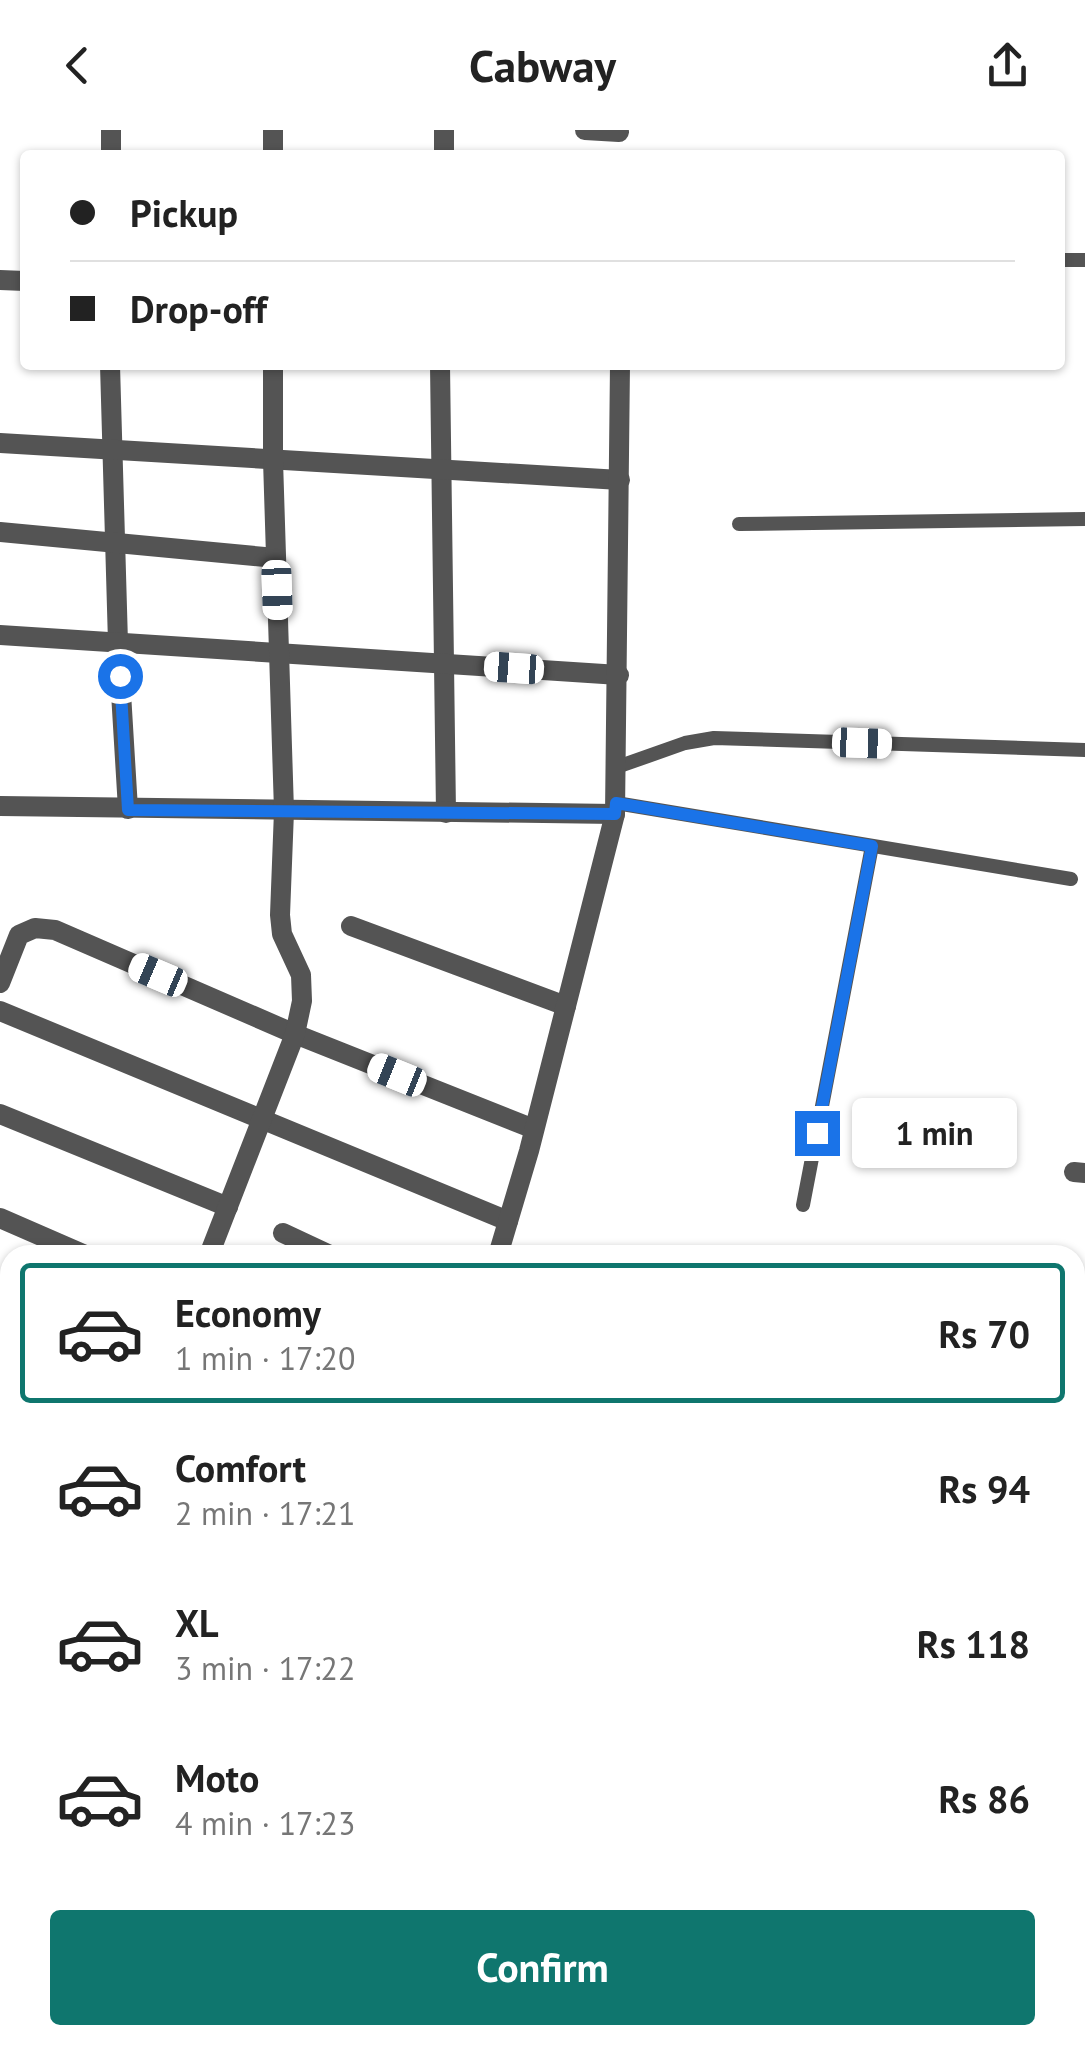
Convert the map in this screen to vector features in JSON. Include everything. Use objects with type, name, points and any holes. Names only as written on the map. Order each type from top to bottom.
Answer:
[{"type":"street","points":[[585,130],[619,131]]},
{"type":"street","points":[[110,370],[118,643],[128,810]]},
{"type":"street","points":[[213,1245],[295,1034],[302,1001],[301,975],[282,934],[280,915],[284,811],[273,370]]},
{"type":"street","points":[[440,370],[446,812]]},
{"type":"street","points":[[501,1245],[616,809],[620,370]]},
{"type":"street","points":[[0,443],[620,480]]},
{"type":"street","points":[[0,532],[276,558]]},
{"type":"street","points":[[0,634],[619,675]]},
{"type":"street","points":[[0,806],[446,812],[616,809]]},
{"type":"street","points":[[351,926],[566,1006]]},
{"type":"street","points":[[0,983],[19,935],[35,928],[54,930],[295,1034],[534,1129]]},
{"type":"street","points":[[0,1011],[508,1221]]},
{"type":"street","points":[[0,1114],[228,1207]]},
{"type":"street","points":[[0,1218],[63,1245]]},
{"type":"street","points":[[282,1233],[308,1245]]},
{"type":"lane","points":[[739,524],[1085,519]]},
{"type":"lane","points":[[616,767],[685,743],[714,738],[1085,750]]},
{"type":"lane","points":[[616,809],[1071,879]]},
{"type":"lane","points":[[803,1204],[872,846]]},
{"type":"route","points":[[120,676],[128,810],[615,814],[616,803],[872,846],[817,1133]]}]
